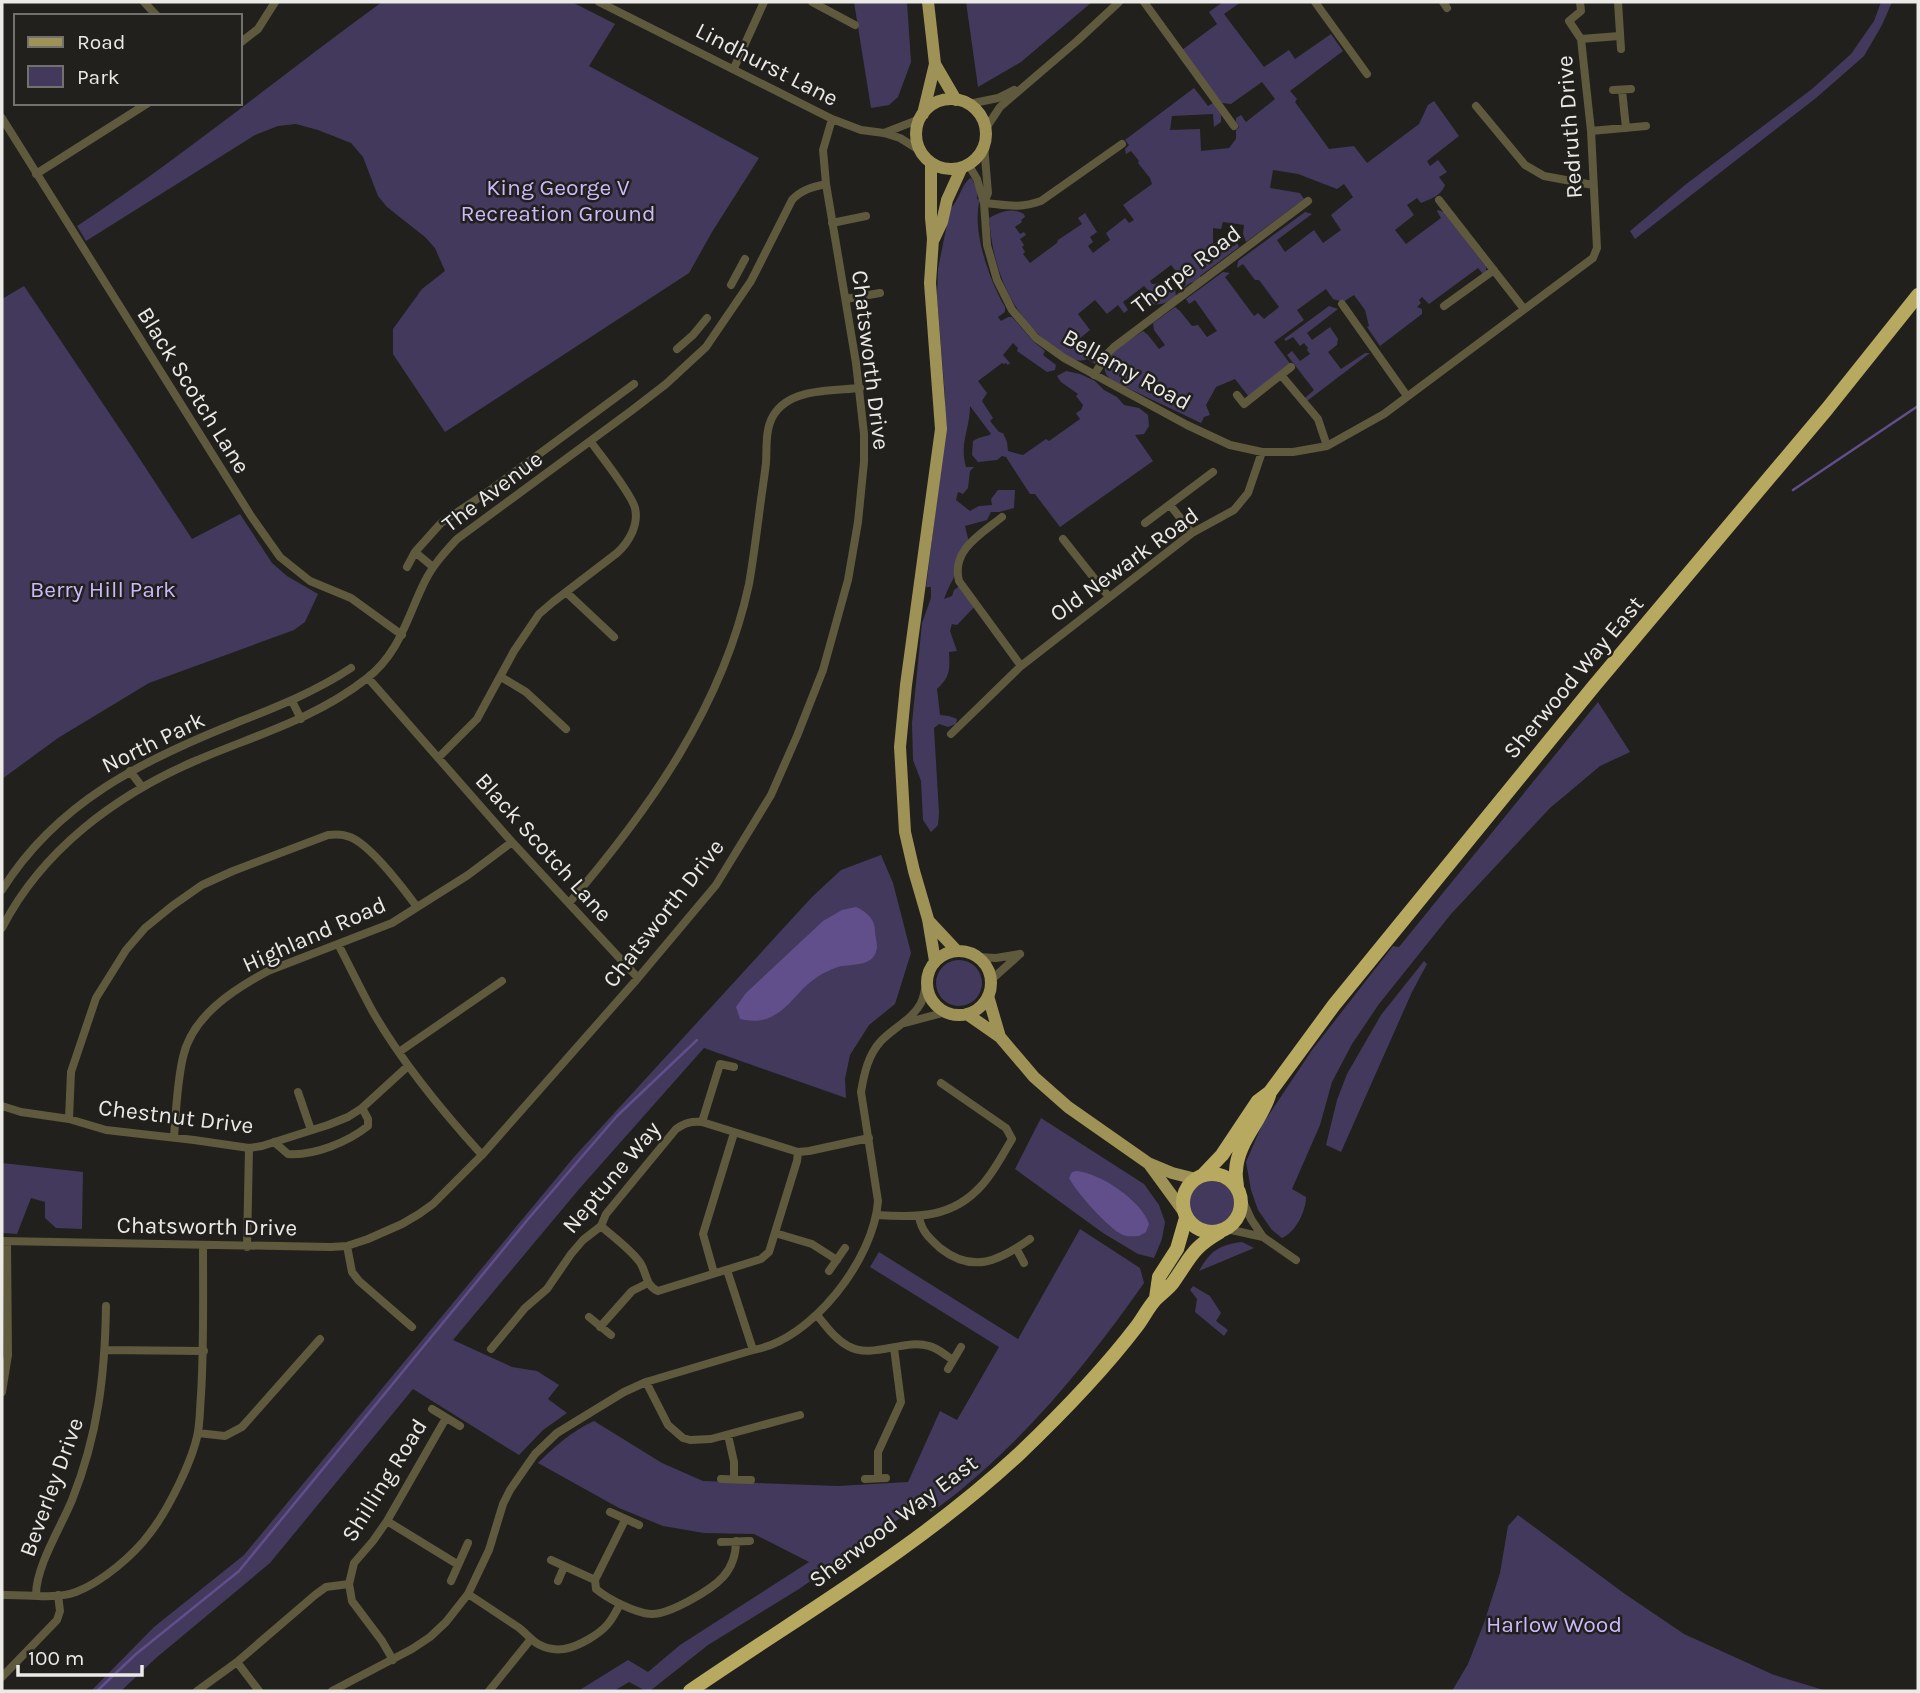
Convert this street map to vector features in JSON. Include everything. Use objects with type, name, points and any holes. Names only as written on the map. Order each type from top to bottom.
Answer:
[{"type":"highway","name":"Sherwood Way East","points":[[1199,1177],[1222,1155],[1258,1101],[1270,1092],[1334,1005],[1594,686],[1827,409],[1918,295]]},
{"type":"highway","name":"Sherwood Way East","points":[[1239,1193],[1236,1171],[1240,1152],[1266,1106],[1270,1092]]},
{"type":"highway","points":[[1213,1174],[1222,1176],[1231,1181],[1239,1193],[1242,1206],[1239,1216],[1224,1230],[1206,1232],[1196,1228],[1185,1215],[1182,1202],[1185,1193],[1199,1177],[1213,1174]]},
{"type":"highway","name":"Sherwood Way East","points":[[1156,1298],[1159,1277],[1181,1239],[1185,1215]]},
{"type":"highway","name":"Sherwood Way East","points":[[691,1691],[846,1588],[942,1519],[1017,1456],[1102,1367],[1156,1298],[1172,1284],[1193,1251],[1202,1242],[1224,1230]]},
{"type":"main road","points":[[928,2],[935,64],[917,129],[917,138],[921,151],[931,163],[952,169],[965,166],[977,158],[985,145],[986,128],[977,110],[962,102],[935,64]]},
{"type":"main road","points":[[922,116],[937,102],[962,102]]},
{"type":"main road","points":[[931,163],[933,239],[930,283],[941,429],[900,747],[905,832],[928,919],[935,961]]},
{"type":"main road","points":[[933,239],[942,222],[947,200],[965,166]]},
{"type":"main road","points":[[928,919],[957,951]]},
{"type":"main road","points":[[988,996],[979,1007],[967,1014],[946,1012],[929,994],[929,971],[935,961],[945,954],[957,951],[968,952],[986,964],[991,980],[988,996],[1000,1037]]},
{"type":"main road","points":[[967,1014],[1000,1037],[1034,1077],[1068,1107],[1148,1163],[1172,1173],[1199,1177]]},
{"type":"main road","points":[[1148,1163],[1185,1215]]},
{"type":"street","points":[[242,41],[258,29],[275,2]]},
{"type":"street","name":"Lindhurst Lane","points":[[599,2],[832,119],[861,130],[900,138],[921,151]]},
{"type":"street","points":[[734,68],[764,2]]},
{"type":"street","points":[[812,2],[855,25]]},
{"type":"street","points":[[986,128],[1000,107],[1119,2]]},
{"type":"street","points":[[1144,2],[1234,126]]},
{"type":"street","points":[[1315,2],[1367,74]]},
{"type":"street","name":"Redruth Drive","points":[[1524,309],[1593,258],[1597,248],[1591,131],[1581,39],[1569,21],[1581,11],[1580,2]]},
{"type":"street","points":[[1618,2],[1620,49]]},
{"type":"street","points":[[1581,39],[1619,36]]},
{"type":"street","points":[[962,102],[998,98],[1026,84]]},
{"type":"street","points":[[1622,90],[1626,128]]},
{"type":"street","points":[[36,174],[145,105]]},
{"type":"street","points":[[1476,106],[1525,164],[1544,176],[1593,185]]},
{"type":"street","points":[[884,133],[922,116]]},
{"type":"street","name":"Black Scotch Lane","points":[[2,118],[251,516],[280,557],[310,581],[351,598],[402,635]]},
{"type":"street","name":"Chatsworth Drive","points":[[4,1242],[331,1247],[347,1246],[402,1224],[433,1204],[482,1156],[638,978],[716,884],[771,795],[818,685],[848,580],[858,523],[864,434],[860,388],[826,184],[823,150],[832,119]]},
{"type":"street","points":[[1591,131],[1646,127]]},
{"type":"street","points":[[984,202],[1016,207],[1041,201],[1122,144]]},
{"type":"street","name":"Bellamy Road","points":[[984,202],[988,193],[985,145]]},
{"type":"street","name":"Bellamy Road","points":[[965,166],[977,179],[984,202],[987,245],[1003,295],[1036,338],[1094,375],[1209,436],[1239,448],[1262,452]]},
{"type":"street","name":"The Avenue","points":[[2,928],[31,883],[64,846],[110,806],[196,761],[301,719],[332,703],[368,678],[383,664],[402,635],[426,579],[443,553],[465,532],[591,442],[666,384],[706,347],[751,281],[792,200],[798,193],[826,184]]},
{"type":"street","points":[[1262,452],[1293,452],[1327,446],[1384,414],[1524,309],[1439,200]]},
{"type":"street","name":"Thorpe Road","points":[[1094,375],[1114,347],[1308,201]]},
{"type":"street","points":[[832,223],[866,216]]},
{"type":"street","points":[[731,285],[745,259]]},
{"type":"street","points":[[1444,306],[1494,270]]},
{"type":"street","points":[[738,273],[751,281]]},
{"type":"street","points":[[846,299],[880,293]]},
{"type":"street","points":[[1342,304],[1407,396]]},
{"type":"street","points":[[677,349],[707,318]]},
{"type":"street","points":[[693,335],[706,347]]},
{"type":"street","points":[[1237,395],[1244,404],[1291,367]]},
{"type":"street","points":[[1281,375],[1318,419],[1327,446]]},
{"type":"street","points":[[407,567],[415,552],[441,523],[634,384]]},
{"type":"street","points":[[569,903],[601,866],[659,789],[715,686],[733,642],[749,583],[766,463],[767,431],[772,418],[789,399],[860,388]]},
{"type":"street","points":[[619,396],[631,411]]},
{"type":"street","points":[[438,758],[477,719],[527,629],[540,614],[625,545],[632,533],[635,508],[591,442]]},
{"type":"street","name":"Old Newark Road","points":[[951,734],[1021,666],[1192,533],[1234,510],[1248,493],[1262,452]]},
{"type":"street","points":[[1145,523],[1213,472]]},
{"type":"street","points":[[1170,505],[1192,533]]},
{"type":"street","points":[[1002,517],[967,545],[957,566],[957,573],[965,590],[1021,666]]},
{"type":"street","points":[[1063,539],[1109,597]]},
{"type":"street","points":[[415,552],[433,567]]},
{"type":"street","points":[[566,592],[614,637]]},
{"type":"street","name":"North Park","points":[[2,890],[25,857],[48,832],[107,784],[159,756],[292,701],[325,685],[351,668]]},
{"type":"street","points":[[501,677],[526,692],[566,729]]},
{"type":"street","name":"Black Scotch Lane","points":[[368,678],[512,842],[638,978]]},
{"type":"street","points":[[292,701],[301,719]]},
{"type":"street","points":[[130,771],[142,787]]},
{"type":"street","points":[[69,1119],[71,1072],[96,998],[126,950],[145,928],[202,885],[328,835],[337,834],[359,842],[397,880],[417,907]]},
{"type":"street","name":"Highland Road","points":[[174,1137],[183,1056],[195,1029],[207,1015],[250,981],[268,971],[392,923],[467,875],[512,842]]},
{"type":"street","points":[[338,944],[373,1011],[408,1066],[482,1156]]},
{"type":"street","points":[[978,957],[996,958],[1020,954],[991,980]]},
{"type":"street","points":[[399,1052],[502,981]]},
{"type":"street","points":[[332,1691],[393,1661],[446,1622],[468,1594],[489,1550],[503,1504],[516,1479],[535,1454],[557,1433],[624,1392],[646,1382],[766,1348],[817,1315],[840,1288],[859,1261],[877,1215],[878,1201],[862,1092],[864,1075],[880,1042],[902,1024],[920,1004],[927,982]]},
{"type":"street","points":[[902,1024],[946,1012]]},
{"type":"street","points":[[734,1067],[720,1064],[702,1122],[798,1152],[869,1138]]},
{"type":"street","name":"Chestnut Drive","points":[[2,1106],[69,1119],[106,1130],[248,1148],[274,1142],[348,1116],[362,1108],[408,1066]]},
{"type":"street","points":[[877,1215],[919,1217],[963,1202],[981,1187],[1012,1139],[1006,1128],[941,1083]]},
{"type":"street","points":[[298,1092],[311,1130]]},
{"type":"street","points":[[274,1142],[288,1154],[308,1153],[328,1147],[368,1126],[368,1119],[362,1108]]},
{"type":"street","name":"Neptune Way","points":[[491,1349],[525,1308],[556,1279],[583,1240],[601,1226],[606,1214],[676,1129],[685,1123],[702,1122]]},
{"type":"street","points":[[714,1273],[703,1234],[734,1133]]},
{"type":"street","points":[[247,1247],[248,1148]]},
{"type":"street","points":[[601,1226],[636,1258],[648,1283],[658,1291],[761,1259],[766,1256],[775,1233],[798,1152]]},
{"type":"street","points":[[1239,1193],[1263,1237],[1296,1260]]},
{"type":"street","points":[[919,1217],[922,1228],[931,1240],[945,1252],[965,1262],[978,1264],[1030,1239]]},
{"type":"street","points":[[1224,1230],[1263,1237]]},
{"type":"street","points":[[775,1233],[812,1244],[837,1260]]},
{"type":"street","points":[[2,1392],[8,1355],[4,1242]]},
{"type":"street","points":[[2,1595],[58,1595],[74,1592],[97,1582],[119,1565],[150,1533],[187,1465],[198,1433],[204,1351],[203,1246]]},
{"type":"street","points":[[347,1246],[352,1272],[359,1281],[412,1326]]},
{"type":"street","points":[[829,1271],[845,1248]]},
{"type":"street","points":[[1016,1248],[1024,1263]]},
{"type":"street","points":[[727,1270],[753,1350]]},
{"type":"street","points":[[600,1327],[632,1291],[648,1283]]},
{"type":"street","name":"Beverley Drive","points":[[36,1595],[36,1586],[45,1560],[73,1499],[96,1425],[103,1379],[106,1306]]},
{"type":"street","points":[[817,1315],[838,1339],[855,1350],[928,1345],[953,1360]]},
{"type":"street","points":[[589,1317],[611,1335]]},
{"type":"street","points":[[198,1433],[225,1436],[236,1431],[271,1396],[309,1344],[320,1339]]},
{"type":"street","points":[[500,1339],[508,1347]]},
{"type":"street","points":[[947,1368],[961,1347]]},
{"type":"street","points":[[865,1479],[882,1478],[878,1452],[901,1402],[894,1348]]},
{"type":"street","points":[[105,1350],[204,1351]]},
{"type":"street","points":[[646,1382],[668,1425],[683,1438],[700,1441],[800,1415]]},
{"type":"street","points":[[432,1409],[460,1426]]},
{"type":"street","name":"Shilling Road","points":[[349,1584],[354,1563],[387,1521],[446,1418]]},
{"type":"street","points":[[728,1435],[734,1462],[734,1479]]},
{"type":"street","points":[[721,1479],[751,1480]]},
{"type":"street","points":[[610,1511],[639,1525]]},
{"type":"street","points":[[625,1520],[595,1580],[596,1589],[620,1604],[647,1614],[671,1611],[723,1577],[731,1565],[736,1541]]},
{"type":"street","points":[[387,1521],[457,1564]]},
{"type":"street","points":[[722,1542],[750,1541]]},
{"type":"street","points":[[451,1581],[468,1543]]},
{"type":"street","points":[[551,1560],[595,1580]]},
{"type":"street","points":[[558,1581],[564,1567]]},
{"type":"street","points":[[197,1691],[237,1662],[326,1587],[349,1584],[352,1601],[373,1628],[393,1661]]},
{"type":"street","points":[[468,1594],[551,1650],[577,1647],[603,1631],[620,1604]]},
{"type":"street","points":[[2,1677],[57,1620],[60,1611],[58,1595]]},
{"type":"street","points":[[489,1691],[531,1639]]},
{"type":"street","points":[[237,1662],[259,1691]]},
{"type":"green space","name":"King George V Recreation Ground","points":[[382,2],[572,2],[615,24],[589,66],[759,158],[689,273],[445,432],[393,354],[393,329],[422,289],[445,271],[435,248],[378,196],[363,157],[351,143],[296,124],[278,126],[255,135],[86,241],[77,226],[193,144]]},
{"type":"green space","points":[[854,2],[907,2],[911,62],[898,97],[889,105],[871,108]]},
{"type":"green space","points":[[966,2],[1092,2],[1021,62],[978,87]]},
{"type":"green space","points":[[1223,2],[1241,2],[1224,14],[1264,67],[1289,50],[1295,59],[1331,34],[1343,51],[1290,91],[1329,149],[1354,146],[1367,163],[1419,124],[1428,105],[1434,101],[1459,136],[1427,161],[1430,166],[1438,160],[1447,172],[1439,177],[1445,185],[1441,192],[1431,198],[1421,203],[1417,198],[1407,205],[1414,215],[1395,230],[1406,244],[1441,218],[1438,210],[1444,212],[1486,267],[1486,272],[1483,274],[1478,268],[1429,304],[1422,297],[1417,307],[1422,309],[1422,314],[1380,346],[1367,327],[1369,326],[1365,310],[1354,295],[1343,302],[1333,299],[1326,289],[1297,310],[1304,320],[1274,342],[1291,365],[1249,397],[1235,379],[1216,387],[1206,405],[1210,415],[1204,417],[1201,423],[1113,381],[1106,374],[1107,360],[1120,346],[1143,331],[1159,349],[1165,345],[1154,330],[1153,323],[1175,307],[1192,326],[1198,325],[1207,337],[1217,331],[1195,300],[1189,304],[1186,299],[1223,272],[1230,273],[1225,277],[1254,316],[1258,313],[1264,319],[1279,307],[1243,264],[1237,268],[1238,261],[1305,212],[1312,214],[1277,240],[1285,252],[1314,230],[1323,243],[1341,230],[1331,215],[1353,197],[1344,184],[1337,189],[1298,174],[1273,170],[1270,188],[1300,193],[1304,199],[1246,242],[1244,225],[1223,222],[1221,229],[1213,228],[1213,243],[1235,246],[1236,240],[1239,247],[1200,276],[1200,280],[1182,289],[1186,284],[1171,265],[1150,281],[1152,284],[1164,283],[1175,288],[1176,297],[1170,301],[1151,304],[1147,299],[1149,291],[1144,286],[1123,302],[1128,310],[1124,313],[1118,305],[1107,314],[1095,300],[1078,314],[1090,330],[1079,339],[1092,356],[1100,351],[1103,353],[1095,364],[1087,359],[1072,359],[1058,350],[1042,338],[1017,309],[995,257],[989,218],[1002,212],[1024,214],[1022,222],[1015,227],[1020,234],[1024,232],[1026,235],[1020,239],[1024,245],[1023,254],[1030,263],[1082,224],[1078,218],[1085,213],[1097,232],[1090,237],[1093,242],[1088,246],[1093,253],[1110,240],[1106,233],[1125,218],[1129,223],[1134,220],[1123,205],[1152,184],[1131,151],[1126,154],[1125,149],[1129,145],[1125,140],[1194,88],[1208,106],[1213,103],[1221,115],[1221,122],[1214,127],[1213,114],[1172,116],[1170,130],[1200,129],[1201,151],[1229,148],[1236,139],[1236,130],[1239,127],[1236,118],[1241,115],[1246,122],[1275,99],[1262,82],[1231,104],[1222,103],[1182,50],[1217,24],[1209,12]]},
{"type":"green space","points":[[1881,2],[1892,2],[1864,56],[1816,98],[1635,239],[1630,231],[1685,185],[1812,89],[1851,54],[1874,21]]},
{"type":"green space","points":[[970,178],[977,190],[977,199],[980,200],[978,222],[982,248],[994,286],[1005,307],[1005,312],[998,317],[1001,321],[1012,317],[1045,351],[1043,355],[1056,365],[1055,370],[1047,372],[1017,351],[1018,348],[1013,343],[1003,355],[1010,363],[1002,363],[978,381],[987,393],[982,401],[993,418],[990,421],[1003,433],[1008,451],[1023,455],[1080,419],[1076,413],[1083,405],[1076,396],[1078,394],[1057,376],[1066,371],[1095,381],[1124,405],[1139,408],[1148,415],[1149,426],[1144,434],[1135,435],[1153,461],[1060,527],[1035,494],[1030,494],[1006,457],[978,462],[972,455],[973,441],[991,434],[970,406],[964,458],[966,467],[974,467],[970,471],[968,488],[963,494],[958,492],[956,500],[970,511],[979,506],[992,505],[991,499],[998,490],[1015,490],[1014,508],[991,512],[987,520],[965,526],[968,539],[966,550],[944,599],[952,596],[954,590],[961,585],[978,603],[957,625],[952,624],[950,631],[957,651],[949,652],[948,673],[937,689],[940,715],[957,719],[956,724],[948,727],[939,724],[934,728],[939,813],[938,825],[931,832],[923,820],[921,781],[913,760],[912,723],[922,623],[931,598],[931,587],[926,587],[942,459],[945,397],[937,296],[938,269],[950,209]]},
{"type":"green space","name":"Berry Hill Park","points":[[24,286],[192,539],[240,514],[272,563],[287,576],[318,594],[305,622],[294,630],[149,683],[58,738],[2,779],[2,299]]},
{"type":"green space","points":[[1329,306],[1338,309],[1307,333],[1312,340],[1330,327],[1338,339],[1337,345],[1328,352],[1341,369],[1365,353],[1370,353],[1307,401],[1305,398],[1314,390],[1287,355],[1292,351],[1300,361],[1310,354],[1308,348],[1304,343],[1300,346],[1293,337],[1286,341],[1284,339]]},
{"type":"green space","points":[[1598,702],[1630,752],[1600,766],[1550,808],[1451,914],[1379,1004],[1352,1044],[1332,1082],[1320,1125],[1292,1189],[1306,1197],[1304,1208],[1296,1226],[1282,1238],[1272,1230],[1258,1210],[1246,1162],[1262,1125],[1312,1050],[1393,946],[1399,947]]},
{"type":"green space","points":[[881,855],[893,883],[911,953],[895,1004],[869,1025],[850,1055],[845,1079],[846,1098],[704,1048],[580,1188],[453,1340],[512,1367],[537,1371],[559,1385],[548,1399],[567,1413],[543,1430],[519,1455],[413,1389],[270,1563],[156,1658],[121,1691],[91,1691],[154,1627],[244,1555],[574,1157],[812,897],[841,870]]},
{"type":"green space","points":[[959,960],[976,966],[982,983],[976,1000],[959,1006],[942,1000],[936,983],[942,966]]},
{"type":"green space","points":[[1424,961],[1427,964],[1341,1152],[1326,1145],[1337,1100],[1347,1074],[1381,1015]]},
{"type":"green space","points":[[1041,1118],[1144,1184],[1159,1205],[1165,1222],[1154,1258],[1138,1254],[1103,1233],[1015,1169]]},
{"type":"green space","points":[[2,1163],[83,1172],[82,1229],[56,1228],[45,1218],[45,1202],[31,1198],[17,1234],[2,1233]]},
{"type":"green space","points":[[1212,1181],[1228,1188],[1235,1204],[1228,1220],[1212,1227],[1196,1220],[1189,1204],[1196,1188]]},
{"type":"green space","points":[[1080,1229],[1140,1268],[1144,1283],[1070,1380],[1030,1425],[986,1468],[931,1512],[923,1502],[799,1589],[708,1645],[650,1691],[629,1682],[614,1691],[578,1691],[628,1660],[648,1672],[680,1645],[809,1562],[754,1534],[704,1533],[663,1526],[619,1508],[538,1463],[551,1451],[571,1434],[594,1421],[662,1463],[703,1481],[838,1486],[908,1482],[940,1411],[957,1420],[999,1347],[870,1267],[879,1252],[1018,1339]]},
{"type":"green space","points":[[1242,1242],[1254,1248],[1199,1271],[1216,1250]]},
{"type":"green space","points":[[1193,1286],[1210,1296],[1221,1313],[1216,1321],[1228,1330],[1224,1336],[1195,1312],[1197,1299],[1190,1290]]},
{"type":"green space","name":"Harlow Wood","points":[[1518,1515],[1684,1634],[1774,1675],[1827,1691],[1452,1691],[1468,1664],[1484,1623],[1500,1573],[1508,1526]]},
{"type":"shaded area","points":[[856,907],[874,923],[877,947],[873,958],[822,974],[811,981],[786,1007],[767,1019],[740,1019],[736,1007],[746,993],[823,921],[842,910]]},
{"type":"shaded area","points":[[1072,1172],[1097,1177],[1129,1198],[1145,1215],[1149,1224],[1146,1232],[1139,1236],[1123,1235],[1101,1218],[1069,1178]]},
{"type":"waterway","points":[[1793,490],[1918,406]]},
{"type":"waterway","points":[[97,1691],[136,1654],[239,1571],[529,1218],[617,1116],[697,1040]]}]
